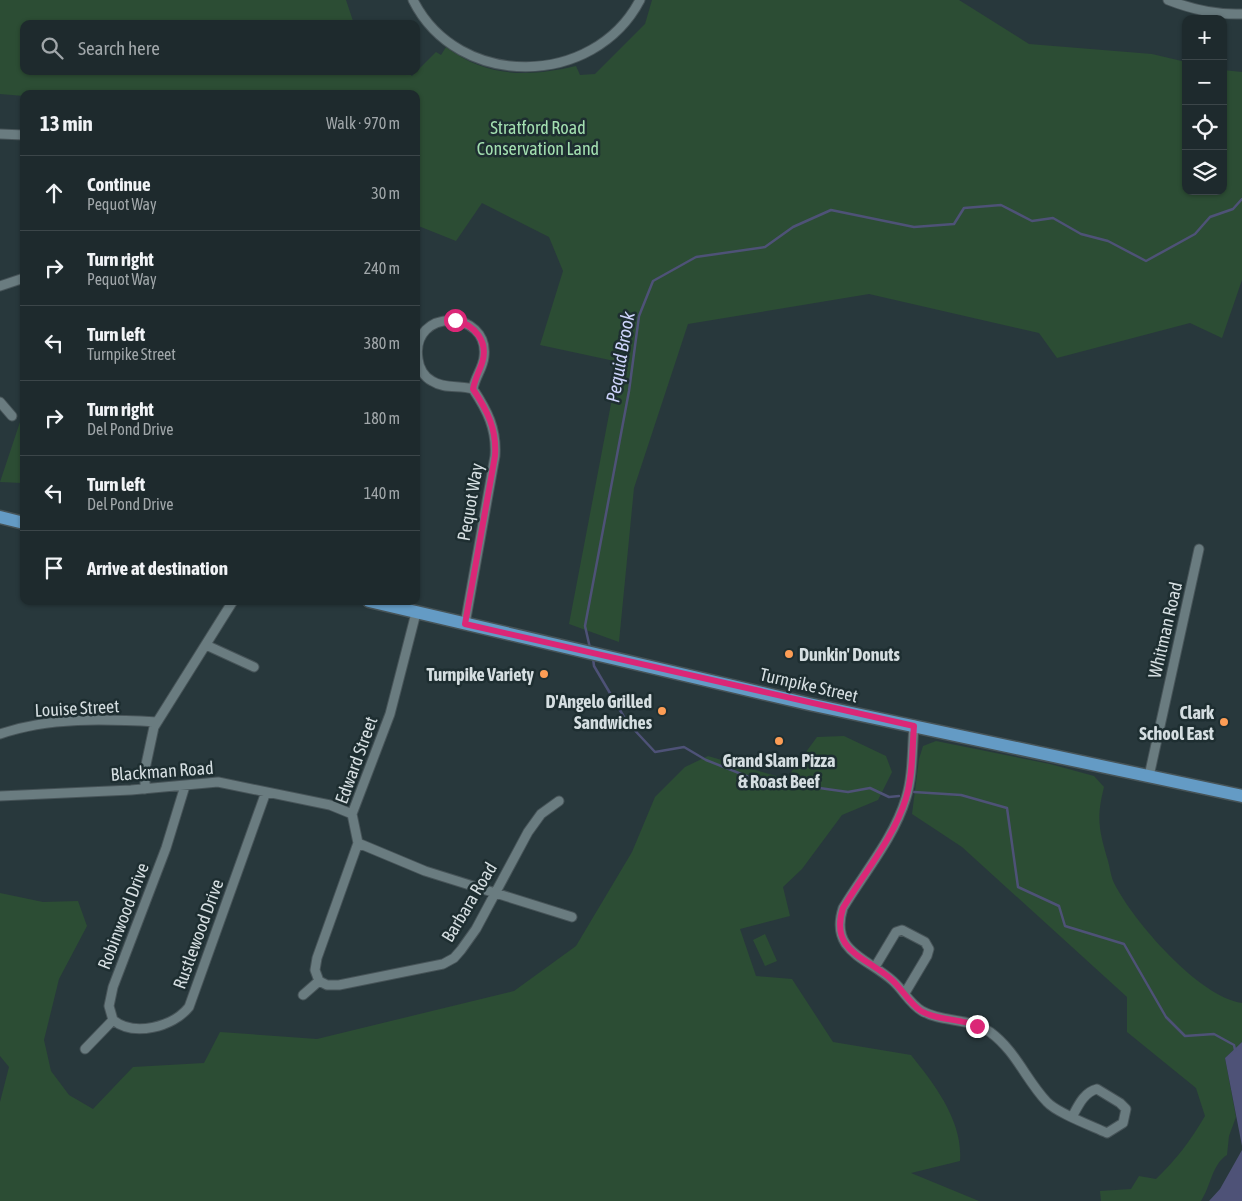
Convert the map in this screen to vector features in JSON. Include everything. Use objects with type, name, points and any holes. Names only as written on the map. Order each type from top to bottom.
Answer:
[{"type":"main road","points":[[0,517],[20,522]]},
{"type":"main road","name":"Turnpike Street","points":[[385,605],[914,726],[1242,796]]},
{"type":"street","points":[[413,0],[430,25],[464,52],[502,65],[546,67],[584,54],[603,43],[622,27],[640,0]]},
{"type":"street","points":[[1168,0],[1198,10],[1242,14]]},
{"type":"street","points":[[0,134],[20,135]]},
{"type":"street","points":[[0,286],[20,279]]},
{"type":"street","points":[[420,344],[424,333],[431,326],[446,319],[470,325],[476,331],[484,346],[484,356],[473,389],[439,385],[424,375],[420,366]]},
{"type":"street","name":"Pequot Way","points":[[465,624],[496,446],[491,420],[473,389]]},
{"type":"street","points":[[0,402],[12,416]]},
{"type":"street","name":"Whitman Road","points":[[1149,776],[1199,550]]},
{"type":"street","points":[[146,789],[145,769],[157,722],[230,605]]},
{"type":"street","name":"Edward Street","points":[[358,843],[352,814],[390,714],[416,613]]},
{"type":"street","points":[[206,644],[254,667]]},
{"type":"street","name":"Louise Street","points":[[0,734],[39,724],[122,720],[157,722]]},
{"type":"street","points":[[914,726],[907,795],[903,808],[893,828],[843,908],[840,918],[843,942],[905,993],[922,1011],[934,1016],[966,1021],[988,1031],[1014,1055],[1048,1104],[1072,1117],[1108,1133],[1123,1123],[1126,1109],[1120,1103],[1097,1090],[1090,1091],[1084,1097],[1072,1117]]},
{"type":"street","name":"Blackman Road","points":[[0,796],[146,789],[218,782],[330,805],[352,814]]},
{"type":"street","name":"Robinwood Drive","points":[[112,1020],[109,1006],[113,987],[166,848],[185,786]]},
{"type":"street","name":"Rustlewood Drive","points":[[112,1020],[127,1028],[144,1028],[171,1022],[181,1016],[189,1006],[266,792]]},
{"type":"street","name":"Barbara Road","points":[[319,980],[327,985],[339,985],[443,964],[454,958],[476,929],[528,832],[541,814],[559,801]]},
{"type":"street","points":[[303,995],[319,980],[314,970],[316,958],[358,843],[425,871],[572,917]]},
{"type":"street","points":[[875,967],[896,932],[902,930],[925,942],[928,949],[927,956],[905,993]]},
{"type":"street","points":[[85,1049],[112,1020]]},
{"type":"green space","name":"Stratford Road Conservation Land","points":[[0,0],[346,0],[353,20],[20,20],[20,75],[412,76],[420,75],[420,68],[436,52],[441,55],[446,47],[477,65],[493,70],[525,73],[559,70],[576,66],[580,75],[595,74],[645,24],[652,0],[959,0],[1029,44],[1152,54],[1182,61],[1182,195],[1227,195],[1227,70],[1242,72],[1242,280],[1222,338],[1190,323],[1057,358],[1039,333],[869,294],[688,324],[634,488],[619,642],[569,624],[619,362],[540,345],[563,271],[549,237],[482,203],[456,241],[420,227],[420,90],[20,90],[20,96],[0,94]]},
{"type":"green space","points":[[20,422],[20,483],[0,482]]},
{"type":"green space","points":[[844,736],[886,756],[892,772],[878,800],[842,815],[802,869],[783,887],[790,916],[740,929],[756,976],[792,979],[833,1042],[911,1055],[946,1104],[957,1132],[960,1146],[960,1161],[911,1173],[979,1201],[0,1201],[0,1102],[9,1067],[0,1056],[0,893],[43,902],[78,901],[87,926],[59,979],[44,1040],[51,1071],[69,1095],[93,1109],[133,1067],[204,1063],[220,1032],[317,1039],[514,991],[576,946],[632,852],[655,797],[685,767],[708,756],[776,776],[789,775],[817,737]]},
{"type":"green space","points":[[936,741],[1050,764],[1094,776],[1104,787],[1099,816],[1101,832],[1112,878],[1123,899],[1152,936],[1188,972],[1225,998],[1242,1003],[1242,1042],[1225,1058],[1236,1117],[1229,1136],[1227,1155],[1218,1164],[1201,1201],[1101,1201],[1100,1191],[1131,1189],[1139,1176],[1156,1179],[1177,1157],[1205,1116],[1196,1088],[1127,1032],[1127,997],[962,847],[912,814],[919,759],[923,746]]},
{"type":"green space","points":[[765,934],[777,961],[765,966],[753,940]]},
{"type":"water","points":[[1242,1042],[1242,1146],[1225,1058]]},
{"type":"water","points":[[1242,1150],[1242,1201],[1209,1201],[1220,1189]]},
{"type":"waterway","name":"Pequid Brook","points":[[590,648],[585,626],[629,391],[639,316],[653,281],[696,257],[765,247],[793,227],[831,210],[914,227],[954,224],[964,208],[1001,205],[1032,221],[1053,218],[1081,234],[1108,241],[1146,261],[1195,234],[1210,217],[1233,209],[1242,199]]},
{"type":"waterway","name":"Pequid Brook","points":[[593,658],[594,666],[627,722],[655,752],[684,747],[706,760],[754,779],[848,792],[870,788],[889,797],[899,796]]},
{"type":"waterway","name":"Pequid Brook","points":[[914,792],[961,795],[1007,808],[1018,887],[1059,906],[1065,926],[1124,944],[1166,1017],[1185,1036],[1214,1034],[1234,1045],[1235,1050]]},
{"type":"place","name":"Dunkin' Donuts","points":[[789,654]]},
{"type":"place","name":"Turnpike Variety","points":[[544,674]]},
{"type":"place","name":"D'Angelo Grilled Sandwiches","points":[[662,711]]},
{"type":"place","name":"Clark School East","points":[[1224,722]]},
{"type":"place","name":"Grand Slam Pizza & Roast Beef","points":[[779,741]]},
{"type":"route","points":[[455,320],[470,325],[476,331],[484,346],[484,356],[474,380],[473,389],[491,420],[496,439],[495,456],[465,624],[809,704],[914,726],[907,795],[903,808],[893,828],[843,908],[840,918],[840,930],[843,942],[849,950],[889,977],[902,989],[913,1004],[922,1011],[934,1016],[966,1021],[977,1026]]}]
